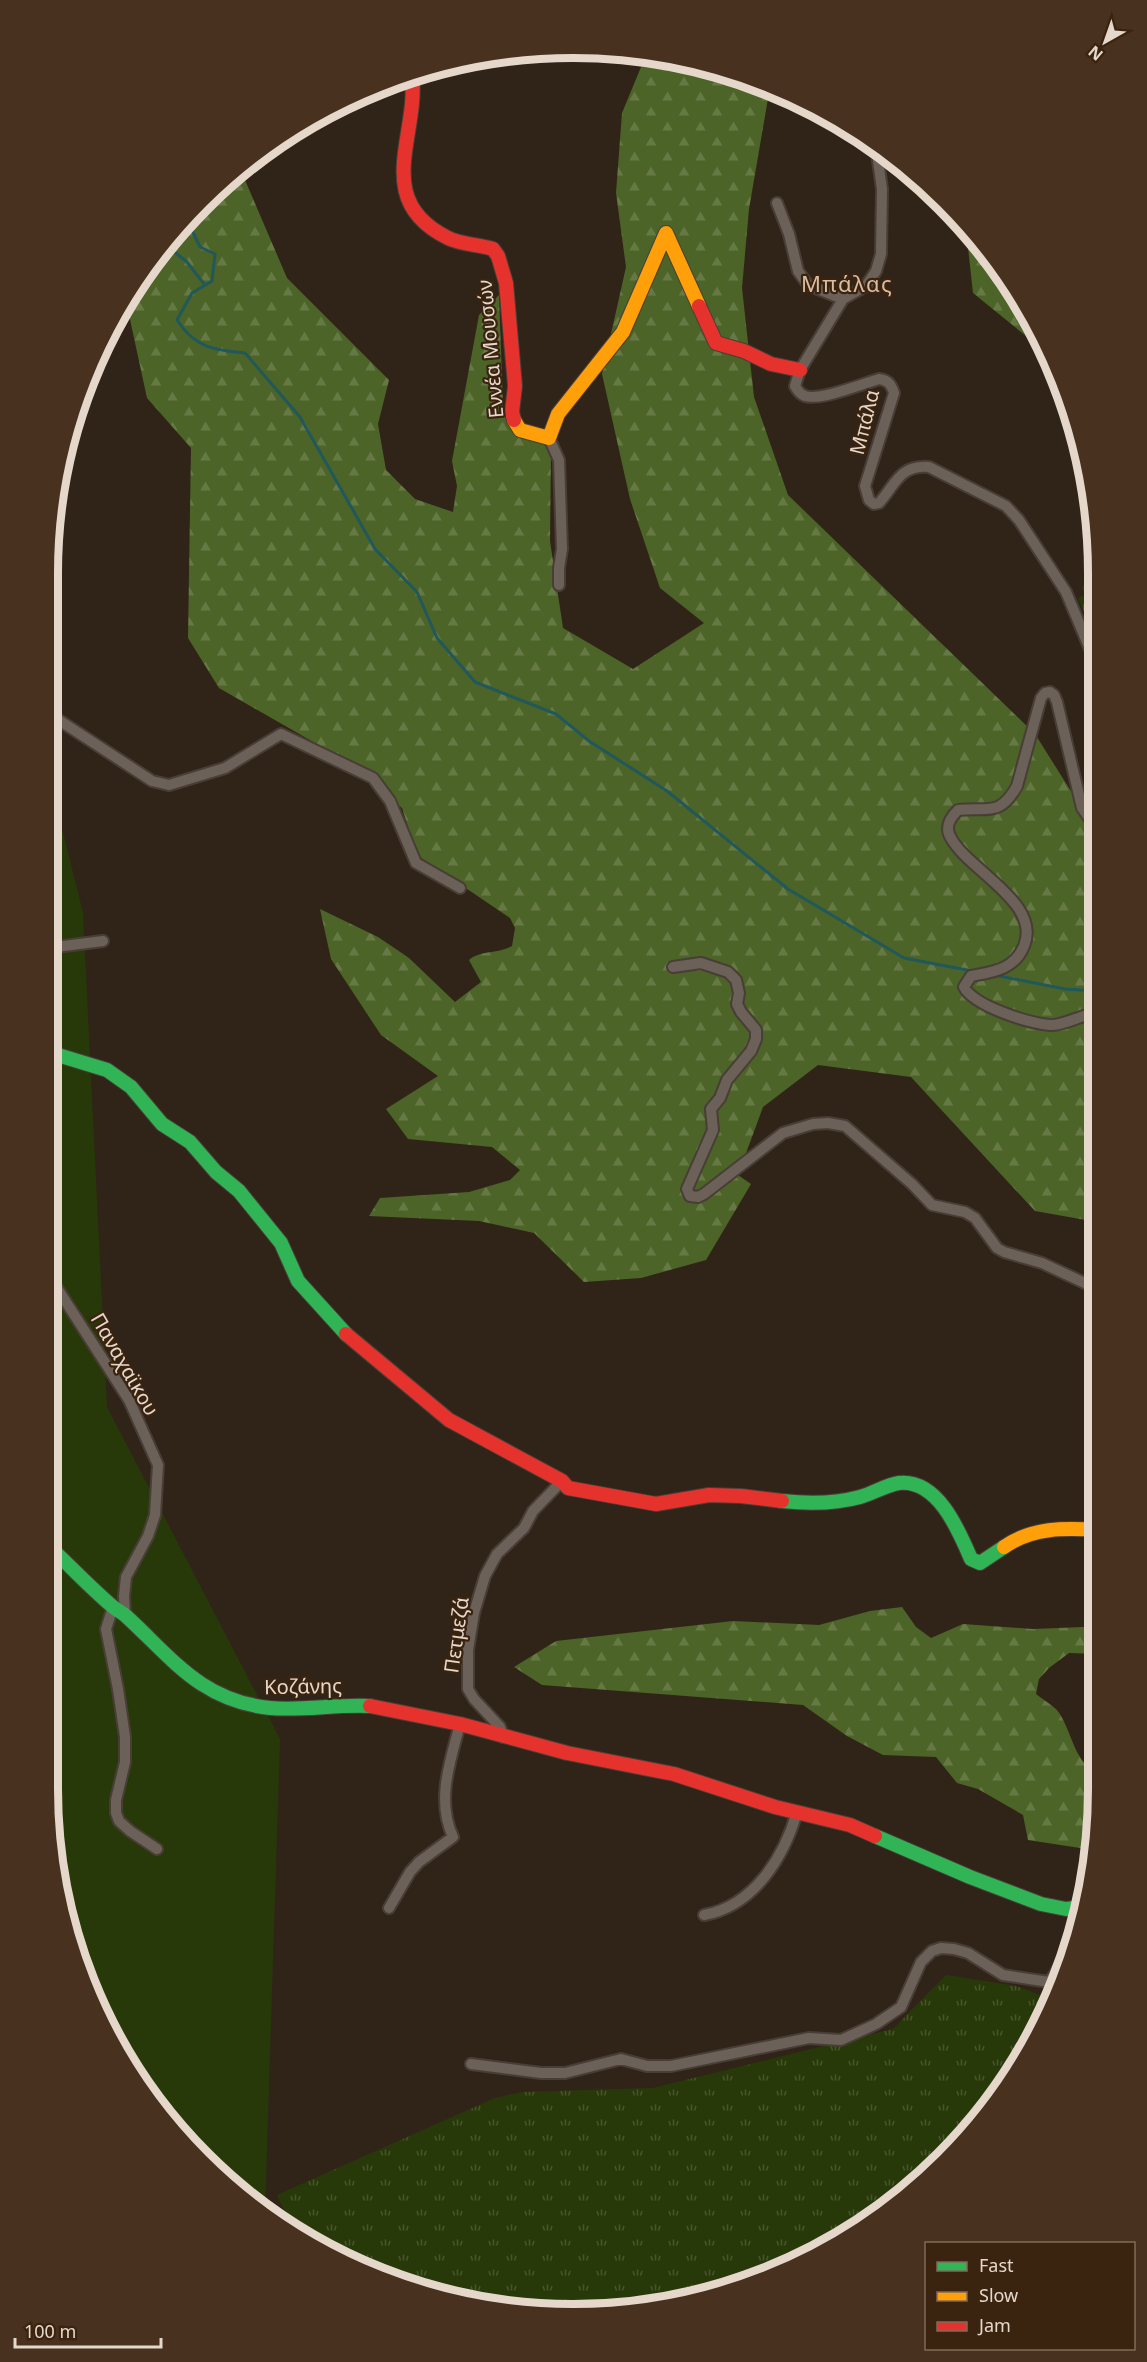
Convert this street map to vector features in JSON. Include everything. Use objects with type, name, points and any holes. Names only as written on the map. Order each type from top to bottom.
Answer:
[{"type":"street","name":"Εννέα Μουσών","points":[[412,85],[414,97],[402,162],[404,184],[409,200],[417,214],[446,237],[459,243],[486,246],[493,249],[498,256],[506,283],[514,386],[512,412],[520,430],[549,438]]},
{"type":"street","points":[[559,585],[562,549],[559,460],[549,438],[558,414],[623,332],[666,234],[716,343],[744,351],[771,364],[800,370],[843,299],[866,286],[876,271],[881,254],[882,189],[878,158]]},
{"type":"street","points":[[777,203],[789,234],[798,271],[808,285],[843,299]]},
{"type":"street","name":"Μπάλα","points":[[800,370],[795,386],[804,396],[816,397],[879,379],[891,384],[894,393],[865,486],[869,500],[874,504],[879,503],[895,480],[914,467],[921,466],[929,467],[1006,506],[1019,520],[1066,592],[1088,644]]},
{"type":"street","points":[[1088,817],[1082,808],[1057,702],[1050,692],[1045,693],[1041,698],[1017,786],[1011,797],[1003,805],[993,810],[958,810],[950,818],[948,826],[950,838],[964,854],[1015,902],[1023,916],[1026,931],[1025,944],[1019,956],[1010,965],[998,971],[971,976],[964,987],[967,992],[997,1011],[1051,1025],[1088,1016]]},
{"type":"street","points":[[58,720],[152,781],[163,785],[225,768],[281,734],[373,778],[390,801],[416,863],[460,888]]},
{"type":"street","points":[[58,947],[103,941]]},
{"type":"street","points":[[673,967],[701,963],[728,972],[736,980],[739,993],[737,1004],[756,1030],[756,1039],[751,1051],[727,1080],[720,1098],[711,1109],[713,1130],[687,1189],[690,1196],[698,1197],[704,1194],[783,1133],[813,1124],[828,1123],[845,1126],[912,1184],[932,1205],[965,1212],[975,1218],[983,1226],[990,1240],[1004,1252],[1042,1263],[1088,1285]]},
{"type":"street","points":[[58,1055],[107,1070],[131,1087],[162,1124],[190,1142],[216,1172],[239,1191],[281,1243],[298,1281],[333,1317],[349,1338],[449,1420],[562,1480],[566,1486],[576,1490],[661,1505],[709,1495],[744,1496],[797,1504],[823,1503],[859,1497],[896,1483],[905,1482],[918,1486],[933,1498],[959,1530],[971,1559],[980,1563],[1012,1541],[1033,1531],[1088,1530]]},
{"type":"street","name":"Παναχαϊκου","points":[[58,1290],[129,1400],[158,1465],[155,1515],[151,1530],[126,1577],[125,1615]]},
{"type":"street","name":"Πετμεζά","points":[[504,1737],[500,1727],[474,1699],[468,1689],[468,1650],[474,1613],[485,1576],[497,1554],[524,1528],[533,1511],[562,1480]]},
{"type":"street","name":"Κοζάνης","points":[[58,1555],[112,1607],[125,1615],[183,1672],[212,1690],[239,1702],[277,1708],[369,1706],[460,1724],[588,1757],[674,1774],[766,1804],[850,1826],[970,1878],[1033,1901],[1058,1908],[1074,1908]]},
{"type":"street","points":[[112,1607],[106,1629],[118,1689],[125,1746],[125,1762],[116,1800],[116,1813],[119,1821],[130,1831],[157,1849]]},
{"type":"street","points":[[389,1908],[410,1872],[419,1862],[453,1837],[444,1810],[446,1779],[460,1724]]},
{"type":"street","points":[[704,1915],[728,1907],[756,1885],[782,1851],[797,1812]]},
{"type":"street","points":[[471,2064],[541,2073],[565,2073],[621,2059],[647,2066],[671,2066],[809,2038],[841,2040],[876,2024],[901,2007],[919,1965],[926,1955],[937,1949],[954,1949],[968,1953],[1006,1976],[1048,1982],[1055,1969]]},
{"type":"green space","points":[[643,63],[707,76],[768,97],[749,209],[742,288],[754,397],[788,495],[1035,734],[1088,818],[1088,1220],[1035,1211],[911,1077],[818,1065],[763,1107],[738,1175],[751,1184],[706,1260],[641,1278],[584,1282],[534,1233],[479,1221],[369,1216],[380,1198],[469,1192],[510,1180],[520,1170],[492,1147],[408,1139],[386,1109],[438,1076],[381,1035],[331,959],[320,909],[378,937],[409,958],[455,1002],[481,982],[469,960],[512,946],[515,928],[510,918],[417,855],[402,808],[374,785],[363,767],[329,751],[219,688],[188,638],[191,448],[147,398],[129,313],[145,287],[186,234],[209,209],[244,178],[287,278],[389,380],[378,424],[386,470],[415,499],[453,512],[457,486],[452,461],[479,315],[499,295],[503,406],[518,434],[541,440],[551,454],[550,541],[563,628],[633,669],[704,623],[660,588],[630,499],[602,374],[626,267],[616,193],[622,113]]},
{"type":"green space","points":[[967,242],[1002,287],[1033,342],[973,293]]},
{"type":"green space","points":[[1088,585],[1088,623],[1078,598],[1085,595],[1082,587]]},
{"type":"green space","points":[[58,813],[83,913],[107,1407],[280,1739],[265,2201],[234,2176],[186,2128],[145,2075],[127,2046],[98,1986],[86,1954],[68,1889],[63,1856],[58,1789]]},
{"type":"green space","points":[[902,1607],[916,1627],[931,1638],[963,1624],[1033,1629],[1088,1628],[1088,1654],[1069,1653],[1049,1668],[1039,1679],[1036,1694],[1059,1713],[1079,1756],[1088,1767],[1085,1849],[1028,1840],[1023,1815],[978,1789],[957,1783],[936,1757],[883,1755],[847,1736],[803,1705],[542,1685],[514,1667],[556,1641],[733,1621],[819,1625],[870,1611]]},
{"type":"green space","points":[[946,1975],[1016,1986],[1044,1997],[1020,2046],[1002,2075],[961,2128],[913,2176],[860,2217],[831,2235],[771,2264],[707,2286],[641,2299],[574,2304],[473,2294],[440,2286],[376,2264],[316,2235],[287,2217],[277,2195],[495,2098],[522,2092],[653,2088],[893,2029]]},
{"type":"waterway","points":[[191,228],[200,247],[215,254],[212,281],[192,293],[177,320],[191,337],[206,346],[245,353],[300,417],[375,549],[417,592],[437,638],[475,682],[556,714],[589,741],[667,791],[788,889],[904,958],[972,971]]},
{"type":"waterway","points":[[173,251],[186,261],[205,285]]},
{"type":"waterway","points":[[994,975],[1065,989],[1088,990]]},
{"type":"traffic: fast","points":[[58,1055],[107,1070],[131,1087],[162,1124],[190,1142],[216,1172],[239,1191],[281,1243],[298,1281],[346,1334]]},
{"type":"traffic: fast","points":[[782,1501],[812,1503],[841,1501],[860,1497],[894,1484],[913,1484],[925,1489],[945,1509],[971,1559],[980,1563],[1004,1547]]},
{"type":"traffic: fast","points":[[58,1555],[189,1675],[225,1697],[246,1704],[270,1708],[370,1706]]},
{"type":"traffic: fast","points":[[875,1836],[970,1877],[1041,1904],[1066,1909],[1074,1908]]},
{"type":"traffic: slow","points":[[514,420],[520,430],[549,438],[558,414],[623,332],[666,233],[699,306]]},
{"type":"traffic: slow","points":[[1004,1547],[1015,1540],[1037,1532],[1061,1529],[1088,1530]]},
{"type":"traffic: jam","points":[[412,85],[404,165],[405,186],[411,205],[425,223],[448,238],[493,249],[498,256],[506,283],[515,386],[512,412],[514,420]]},
{"type":"traffic: jam","points":[[699,306],[716,343],[744,351],[771,364],[800,370]]},
{"type":"traffic: jam","points":[[346,1334],[449,1420],[562,1481],[568,1488],[656,1504],[709,1495],[782,1501]]},
{"type":"traffic: jam","points":[[370,1706],[460,1724],[567,1753],[674,1774],[775,1807],[850,1825],[875,1836]]},
{"type":"district","name":"Μπάλας","points":[[847,283]]}]
